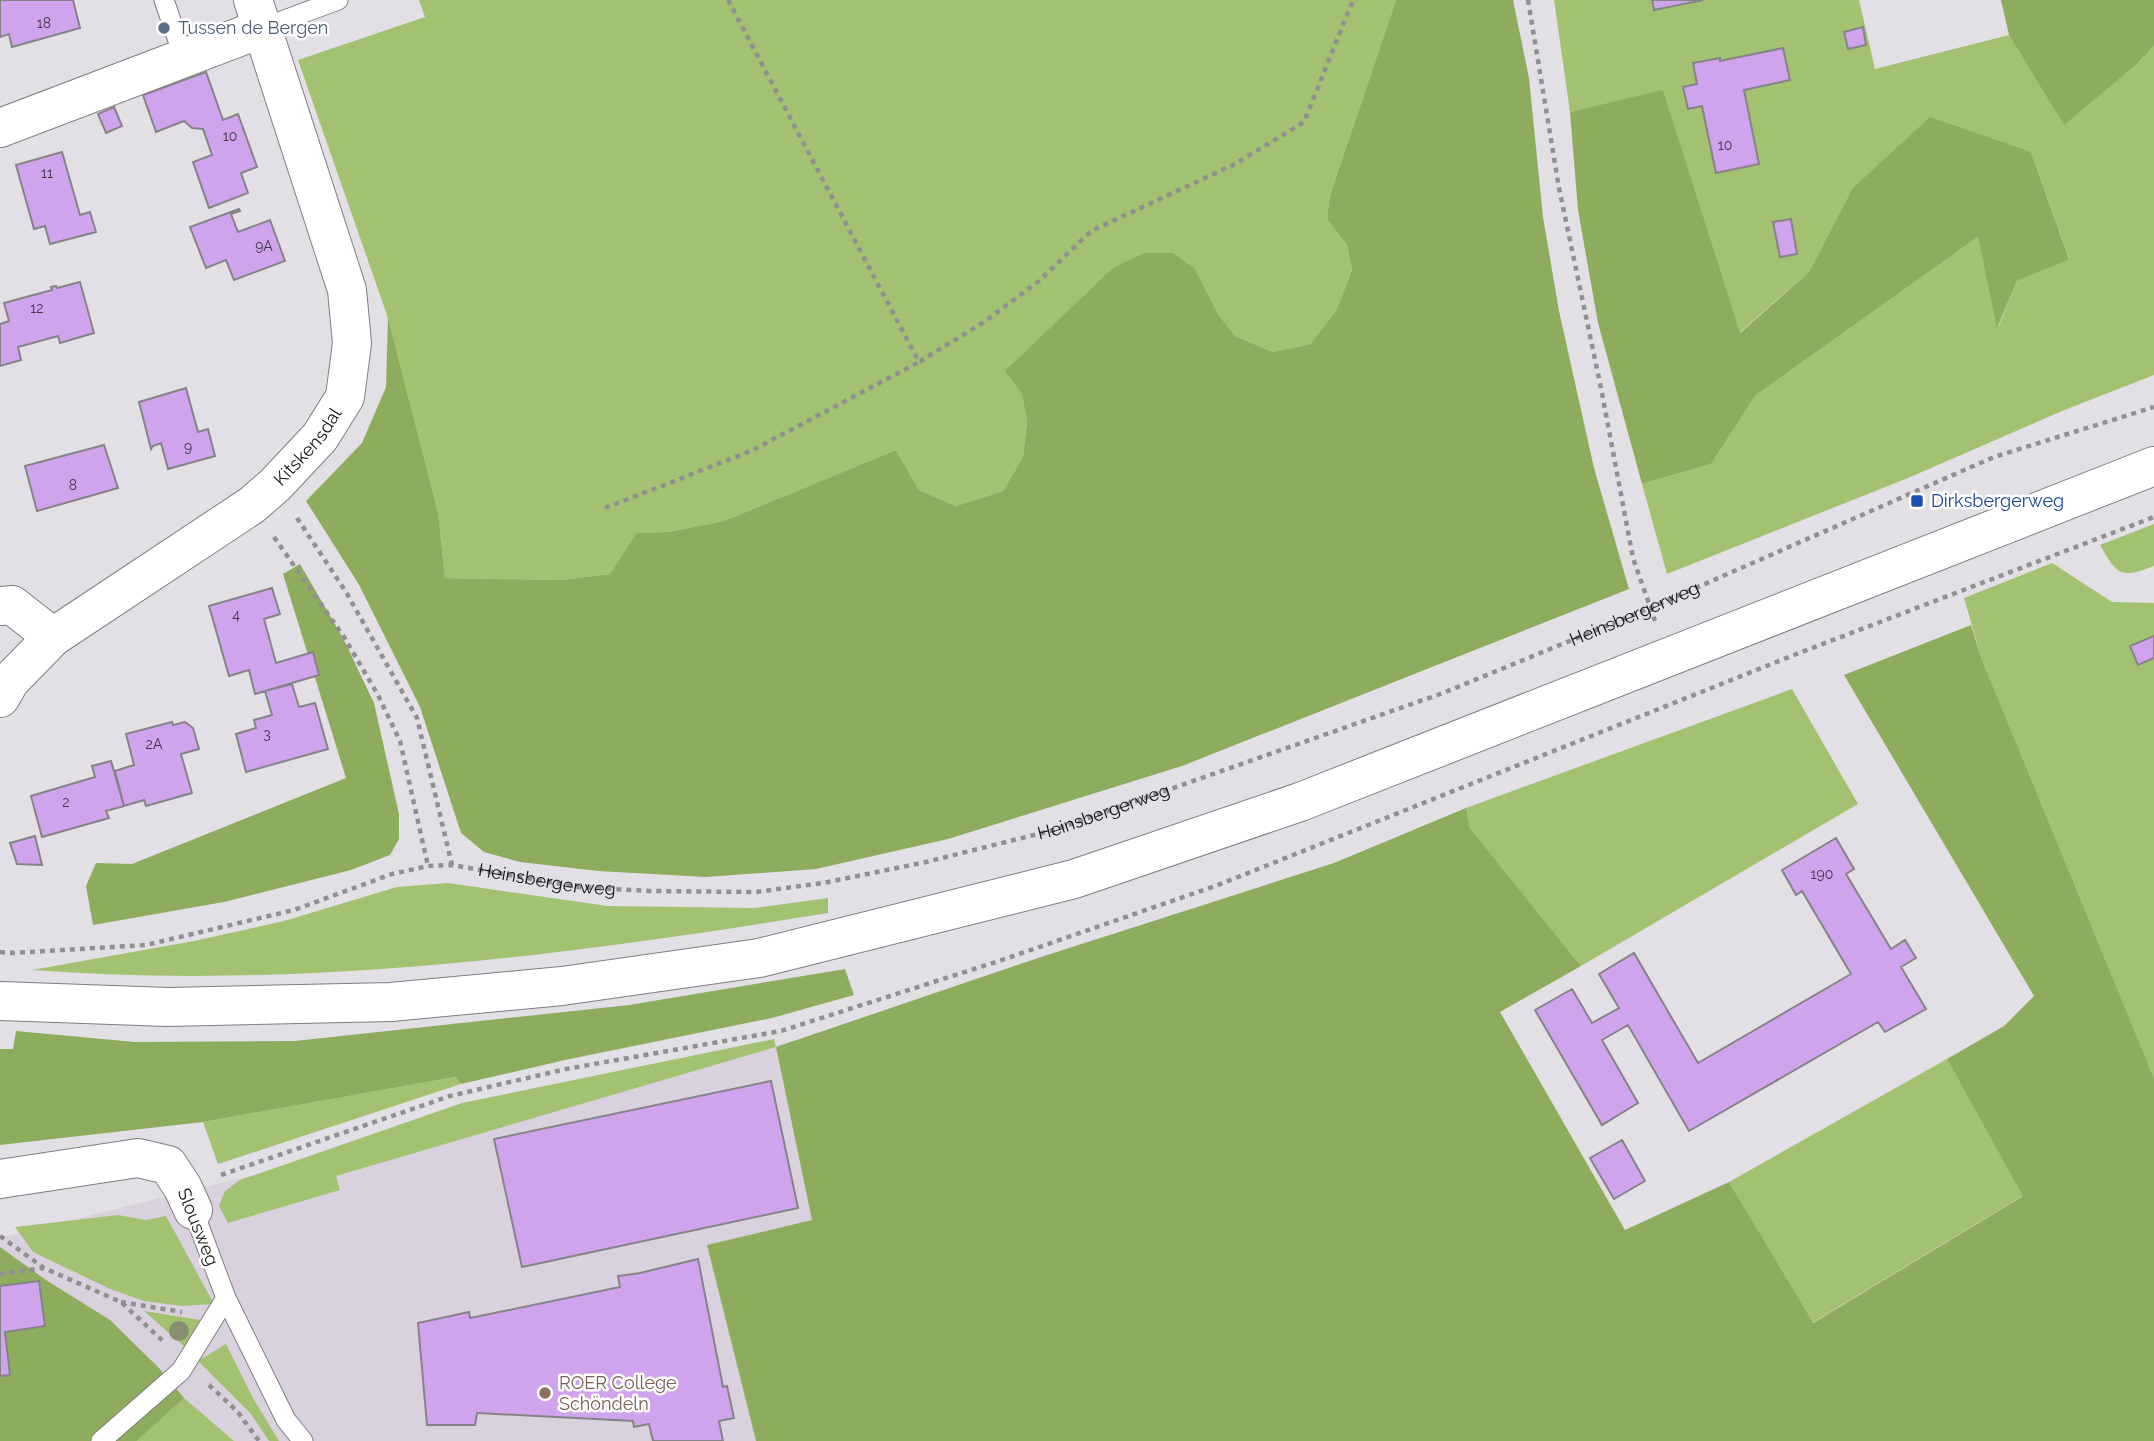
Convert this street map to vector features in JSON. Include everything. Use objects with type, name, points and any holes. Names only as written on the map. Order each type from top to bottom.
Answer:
[{"type":"main road","points":[[0,128],[184,58],[258,14]]},
{"type":"main road","name":"Kitskensdal","points":[[0,698],[10,681],[53,637],[263,495],[320,437],[345,397],[352,343],[347,290],[258,14]]},
{"type":"main road","points":[[2,1001],[168,1007],[391,1002],[562,986],[759,958],[1074,879],[1300,802],[2154,466]]},
{"type":"main road","points":[[0,606],[12,604],[53,637]]},
{"type":"main road","name":"Slousweg","points":[[0,1179],[138,1158],[169,1165],[193,1210]]},
{"type":"lane","points":[[164,0],[184,58]]},
{"type":"lane","points":[[258,14],[338,0]]},
{"type":"lane","name":"Slousweg","points":[[193,1210],[226,1298],[286,1420],[303,1441]]},
{"type":"lane","points":[[101,1441],[181,1371],[226,1298]]},
{"type":"path","points":[[728,0],[919,362]]},
{"type":"path","points":[[605,508],[751,451],[919,362],[984,322],[1039,282],[1091,231],[1235,164],[1304,122],[1353,0]]},
{"type":"path","points":[[1528,0],[1559,188],[1633,558],[1668,658]]},
{"type":"path","name":"Heinsbergerweg","points":[[0,952],[146,945],[294,910],[392,874],[428,866],[452,865],[578,887],[756,892],[823,883],[926,862],[1066,826],[1443,693],[1650,608],[1994,457],[2154,407]]},
{"type":"path","points":[[263,495],[346,592],[416,718],[452,865]]},
{"type":"path","points":[[263,495],[395,729],[428,866]]},
{"type":"path","points":[[0,1236],[44,1268],[121,1302],[214,1318]]},
{"type":"path","points":[[0,1274],[44,1268]]},
{"type":"path","points":[[121,1302],[237,1410],[259,1441]]},
{"type":"shaded area","points":[[828,1032],[865,1441],[0,1441],[0,1238]]},
{"type":"green space","points":[[419,0],[1396,0],[1330,195],[1327,219],[1347,245],[1352,270],[1336,311],[1310,344],[1273,352],[1235,336],[1218,314],[1195,269],[1022,394],[1027,422],[1023,457],[1003,491],[956,506],[919,490],[896,450],[724,521],[668,532],[638,533],[610,574],[560,580],[445,578],[438,512],[388,318],[298,60],[425,17]]},
{"type":"green space","points":[[1396,0],[1513,0],[1529,78],[1543,217],[1559,311],[1594,468],[1629,589],[1182,766],[948,839],[816,869],[706,877],[598,871],[520,862],[484,852],[461,833],[420,707],[358,583],[306,501],[362,443],[386,387],[388,318],[438,512],[445,578],[560,580],[610,574],[637,533],[668,532],[724,521],[896,450],[919,490],[956,506],[1003,491],[1023,457],[1027,422],[1022,394],[1005,371],[1113,268],[1144,253],[1173,253],[1195,269],[1218,314],[1235,336],[1273,352],[1310,344],[1336,311],[1352,270],[1347,245],[1327,219],[1330,195]]},
{"type":"green space","points":[[1554,0],[1859,0],[1875,69],[2009,35],[2064,124],[2137,64],[2154,46],[2154,375],[2062,411],[1908,478],[1667,574],[1642,484],[1711,464],[1756,395],[1978,237],[1998,327],[2017,281],[2069,258],[2031,152],[1852,189],[1809,272],[1739,333],[1663,91],[1570,112]]},
{"type":"green space","points":[[2001,0],[2154,0],[2154,46],[2137,64],[2064,125],[2009,35]]},
{"type":"green space","points":[[1663,90],[1740,333],[1809,272],[1852,189],[1930,117],[2031,152],[2069,259],[2017,281],[1997,328],[1978,237],[1756,395],[1711,464],[1642,484],[1598,323],[1578,210],[1570,112]]},
{"type":"green space","points":[[2154,524],[2154,566],[2134,572],[2121,572],[2111,563],[2100,545]]},
{"type":"green space","points":[[2052,563],[2112,602],[2154,603],[2154,1078],[1981,657],[1964,598]]},
{"type":"green space","points":[[300,564],[343,638],[374,703],[399,814],[399,839],[390,855],[351,870],[224,902],[93,925],[86,886],[96,863],[132,864],[346,778],[283,574]]},
{"type":"green space","points":[[1971,625],[1981,657],[2154,1078],[2154,1441],[756,1441],[707,1245],[812,1220],[776,1047],[1041,957],[1334,863],[1466,808],[1470,828],[1581,966],[1500,1012],[1625,1230],[1729,1182],[1813,1323],[2023,1196],[1947,1059],[2004,1026],[2034,996],[1844,675]]},
{"type":"green space","points":[[1792,689],[1858,804],[1581,966],[1470,828],[1466,808]]},
{"type":"green space","points":[[448,883],[608,906],[755,908],[828,898],[828,913],[630,943],[432,965],[232,976],[32,970],[194,941],[284,921],[397,887]]},
{"type":"green space","points":[[845,969],[854,995],[772,1018],[461,1084],[455,1077],[203,1122],[0,1145],[0,1049],[13,1049],[16,1031],[135,1042],[295,1041],[629,1005]]},
{"type":"green space","points":[[774,1039],[776,1047],[336,1176],[340,1190],[228,1223],[219,1206],[225,1191],[240,1180],[462,1103]]},
{"type":"green space","points":[[1947,1059],[2024,1195],[1812,1323],[1729,1182]]},
{"type":"green space","points":[[455,1077],[461,1084],[218,1164],[203,1122]]},
{"type":"green space","points":[[118,1215],[146,1220],[166,1216],[214,1304],[182,1306],[144,1301],[110,1289],[33,1252],[15,1227]]},
{"type":"green space","points":[[0,1247],[110,1320],[159,1368],[184,1398],[137,1441],[0,1441]]},
{"type":"green space","points":[[144,1311],[207,1321],[186,1348]]},
{"type":"green space","points":[[226,1344],[253,1398],[279,1441],[269,1441],[251,1414],[198,1361]]},
{"type":"green space","points":[[184,1398],[234,1441],[137,1441]]},
{"type":"building","points":[[0,0],[73,0],[80,28],[12,47],[9,34],[0,37]]},
{"type":"building","points":[[1652,0],[1703,0],[1654,10]]},
{"type":"building","points":[[1863,27],[1866,45],[1848,49],[1844,32]]},
{"type":"building","points":[[1783,48],[1790,80],[1744,90],[1759,164],[1716,173],[1702,106],[1688,109],[1683,87],[1697,84],[1693,63],[1720,58],[1720,61]]},
{"type":"building","points":[[206,72],[223,120],[238,114],[257,167],[241,173],[248,193],[209,208],[193,162],[212,155],[203,129],[192,128],[184,121],[156,132],[143,95]]},
{"type":"building","points":[[114,107],[122,126],[106,133],[98,114]]},
{"type":"building","points":[[62,152],[80,215],[90,212],[96,232],[50,244],[45,226],[34,229],[16,165]]},
{"type":"building","points":[[239,209],[240,211],[231,214],[238,232],[270,220],[285,261],[234,280],[226,260],[206,268],[190,227]]},
{"type":"building","points":[[1791,219],[1797,254],[1780,257],[1773,222]]},
{"type":"building","points":[[80,282],[94,333],[60,343],[58,336],[18,347],[21,360],[0,366],[0,324],[9,321],[4,303],[52,290],[51,287]]},
{"type":"building","points":[[186,388],[198,432],[208,429],[215,456],[168,469],[161,443],[151,449],[139,402]]},
{"type":"building","points":[[104,445],[118,488],[37,511],[25,466]]},
{"type":"building","points":[[272,588],[280,614],[264,619],[276,663],[313,652],[319,675],[255,694],[249,670],[229,676],[209,606]]},
{"type":"building","points":[[2154,636],[2154,658],[2138,665],[2130,646]]},
{"type":"building","points":[[292,684],[299,707],[315,703],[328,749],[246,772],[236,734],[256,728],[254,720],[272,715],[265,691]]},
{"type":"building","points":[[172,722],[173,725],[185,722],[193,728],[199,749],[181,754],[192,793],[146,806],[144,800],[124,806],[115,771],[134,765],[126,734]]},
{"type":"building","points":[[111,761],[124,806],[106,811],[109,818],[42,837],[31,796],[95,777],[92,766]]},
{"type":"building","points":[[35,836],[42,865],[17,864],[10,843]]},
{"type":"building","points":[[1836,838],[1854,869],[1846,874],[1891,949],[1905,940],[1916,958],[1901,967],[1926,1009],[1885,1032],[1878,1022],[1689,1131],[1628,1025],[1602,1040],[1638,1103],[1602,1125],[1535,1010],[1572,989],[1592,1023],[1619,1008],[1599,974],[1634,953],[1698,1063],[1851,974],[1802,891],[1796,895],[1782,870]]},
{"type":"building","points":[[771,1081],[798,1208],[522,1267],[494,1139]]},
{"type":"building","points":[[1622,1140],[1645,1181],[1614,1199],[1590,1158]]},
{"type":"building","points":[[698,1259],[723,1387],[727,1386],[734,1418],[719,1421],[723,1441],[653,1441],[649,1424],[634,1427],[633,1421],[477,1413],[475,1425],[427,1425],[418,1323],[469,1312],[470,1318],[620,1287],[618,1276]]},
{"type":"building","points":[[39,1281],[45,1326],[5,1332],[10,1375],[0,1376],[0,1286]]},
{"type":"place","name":"Tussen de Bergen","points":[[164,28]]},
{"type":"place","name":"Dirksbergerweg","points":[[1917,501]]},
{"type":"place","name":"ROER College Schöndeln","points":[[545,1393]]}]
